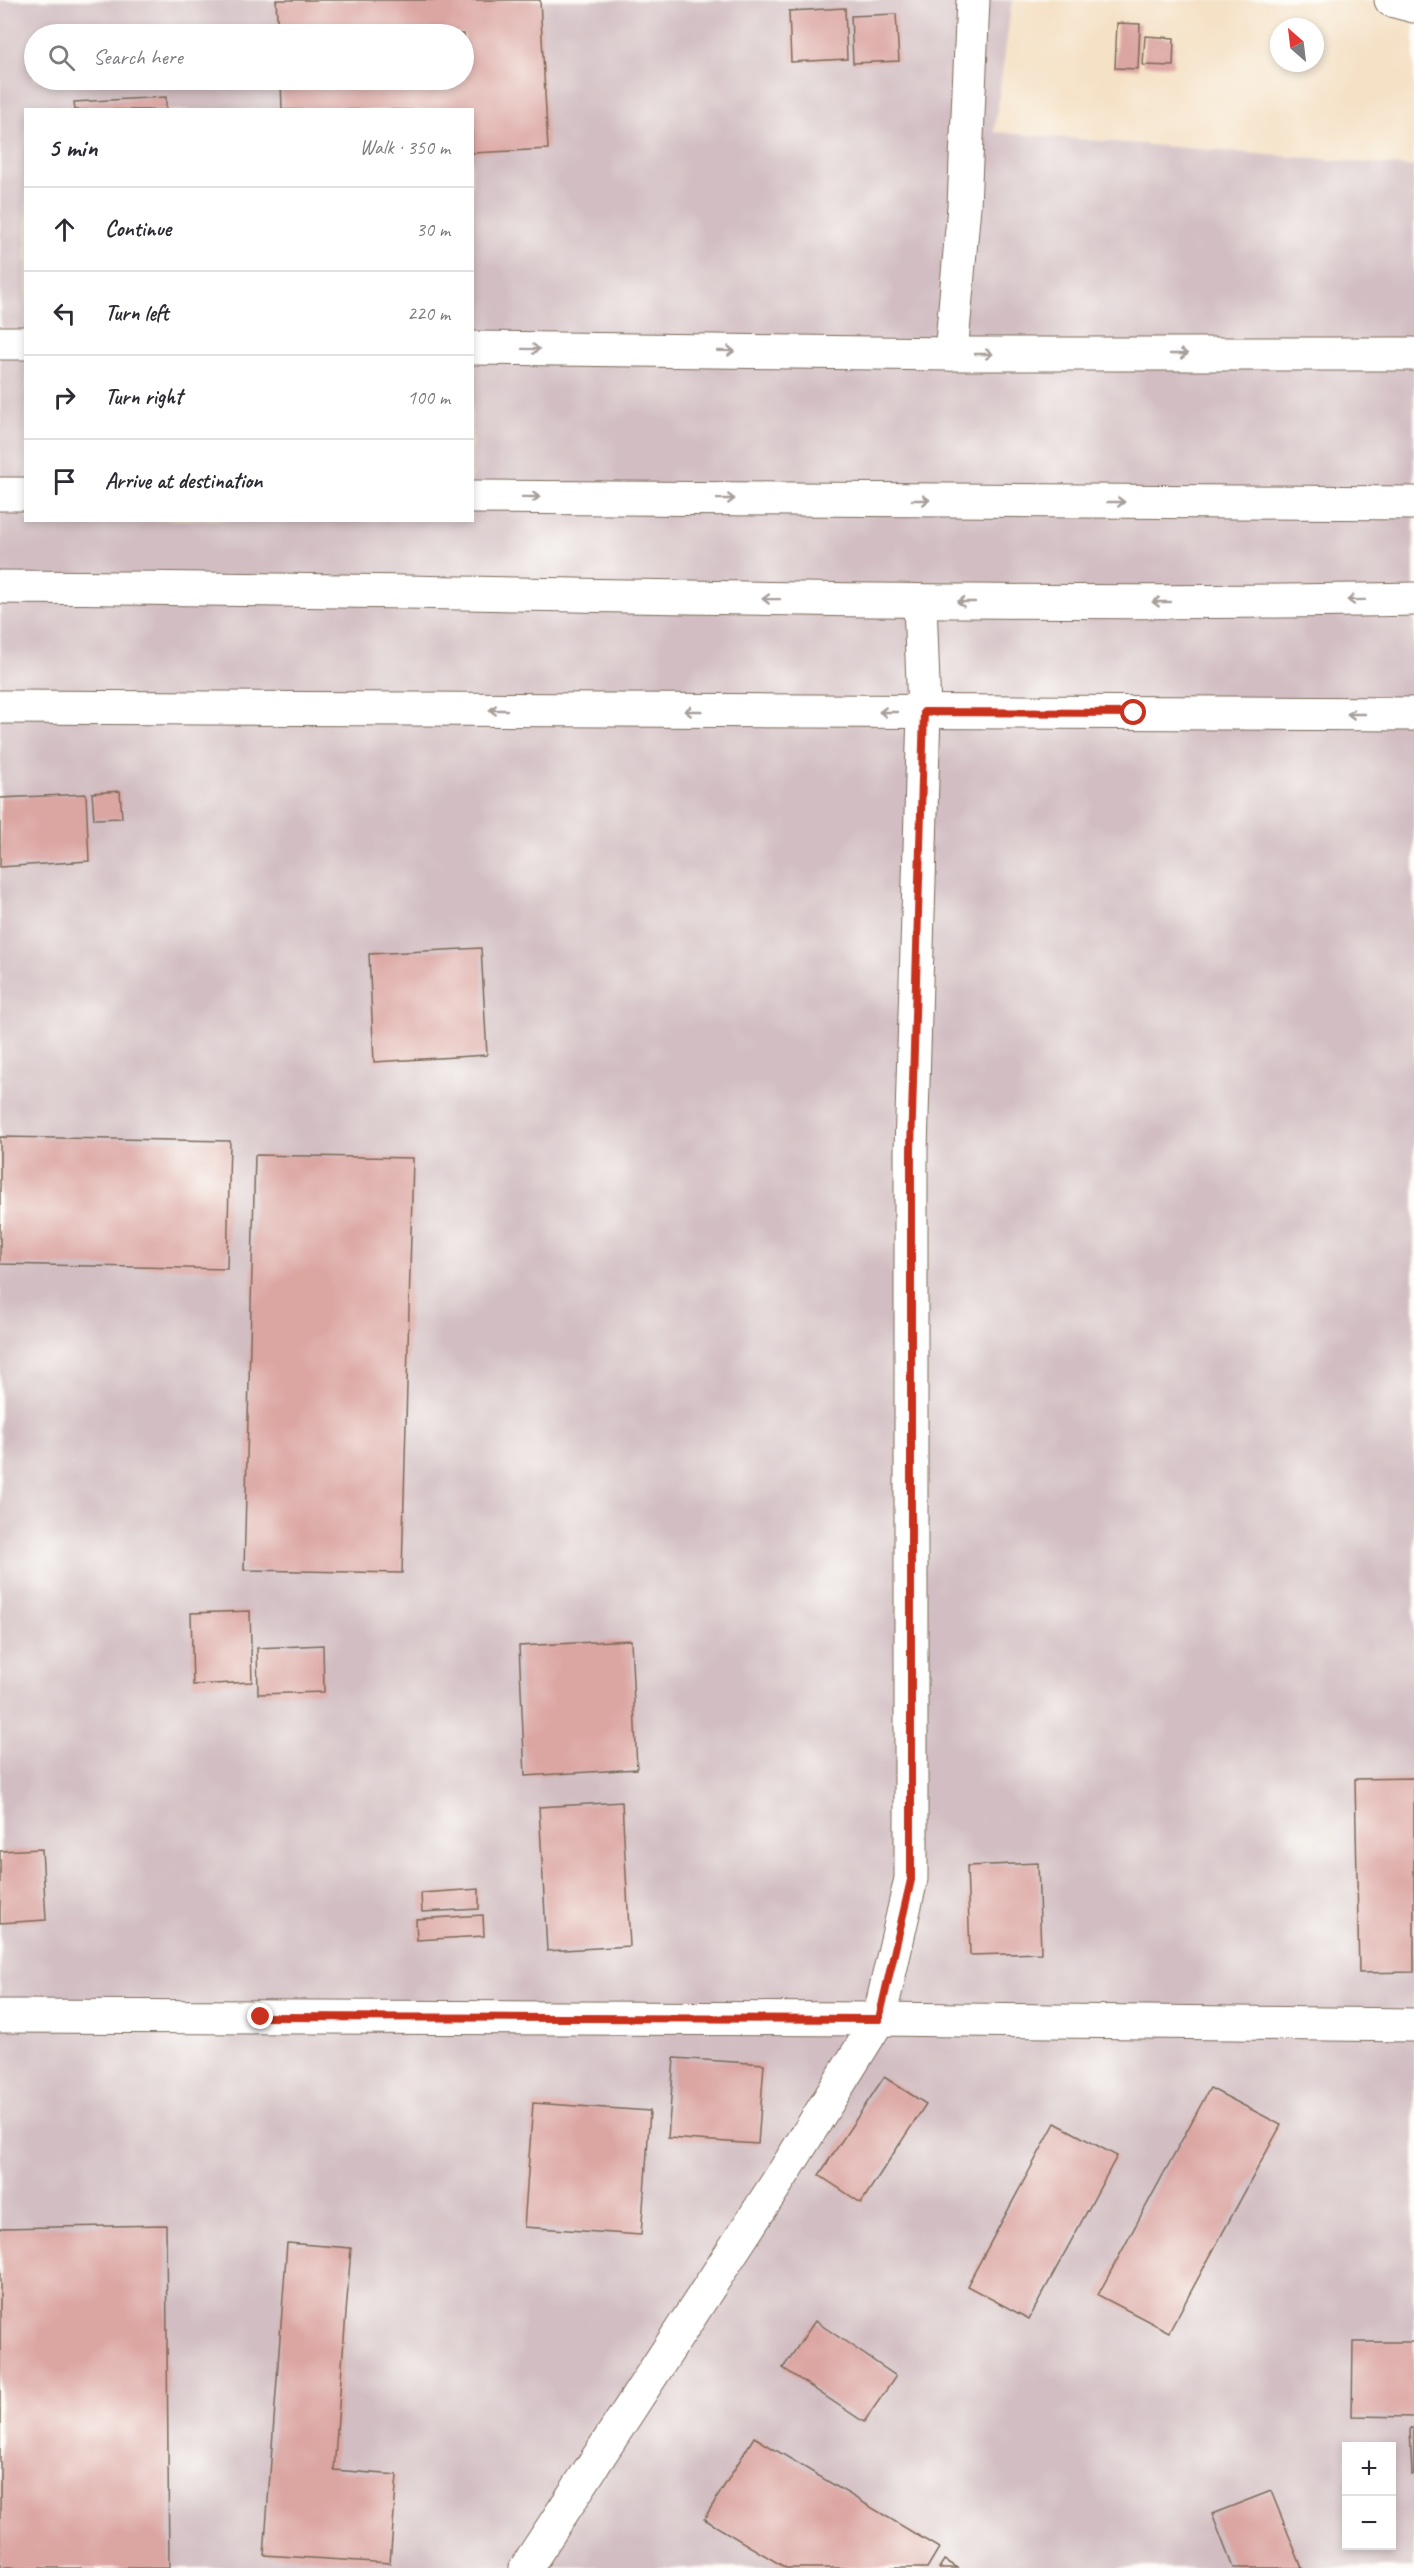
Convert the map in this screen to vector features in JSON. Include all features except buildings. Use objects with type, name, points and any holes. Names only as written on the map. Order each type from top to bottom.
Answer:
[{"type":"main road","points":[[951,354],[964,206],[973,0]]},
{"type":"main road","points":[[1391,0],[1414,6]]},
{"type":"main road","points":[[0,343],[24,343]]},
{"type":"main road","points":[[474,348],[951,354],[1414,354]]},
{"type":"main road","points":[[0,494],[24,494]]},
{"type":"main road","points":[[474,497],[1414,502]]},
{"type":"main road","points":[[0,587],[920,602],[1284,602],[1414,599]]},
{"type":"main road","points":[[526,2568],[786,2169],[879,2019],[911,1880],[911,1150],[924,712],[920,602]]},
{"type":"main road","points":[[0,708],[1414,714]]},
{"type":"main road","points":[[0,2016],[879,2019],[1414,2025]]},
{"type":"shaded area","points":[[0,0],[1012,0],[994,132],[1414,167],[1414,2568],[0,2568]]},
{"type":"route","points":[[261,2017],[879,2019],[911,1880],[911,1150],[924,712],[1134,713]]}]
